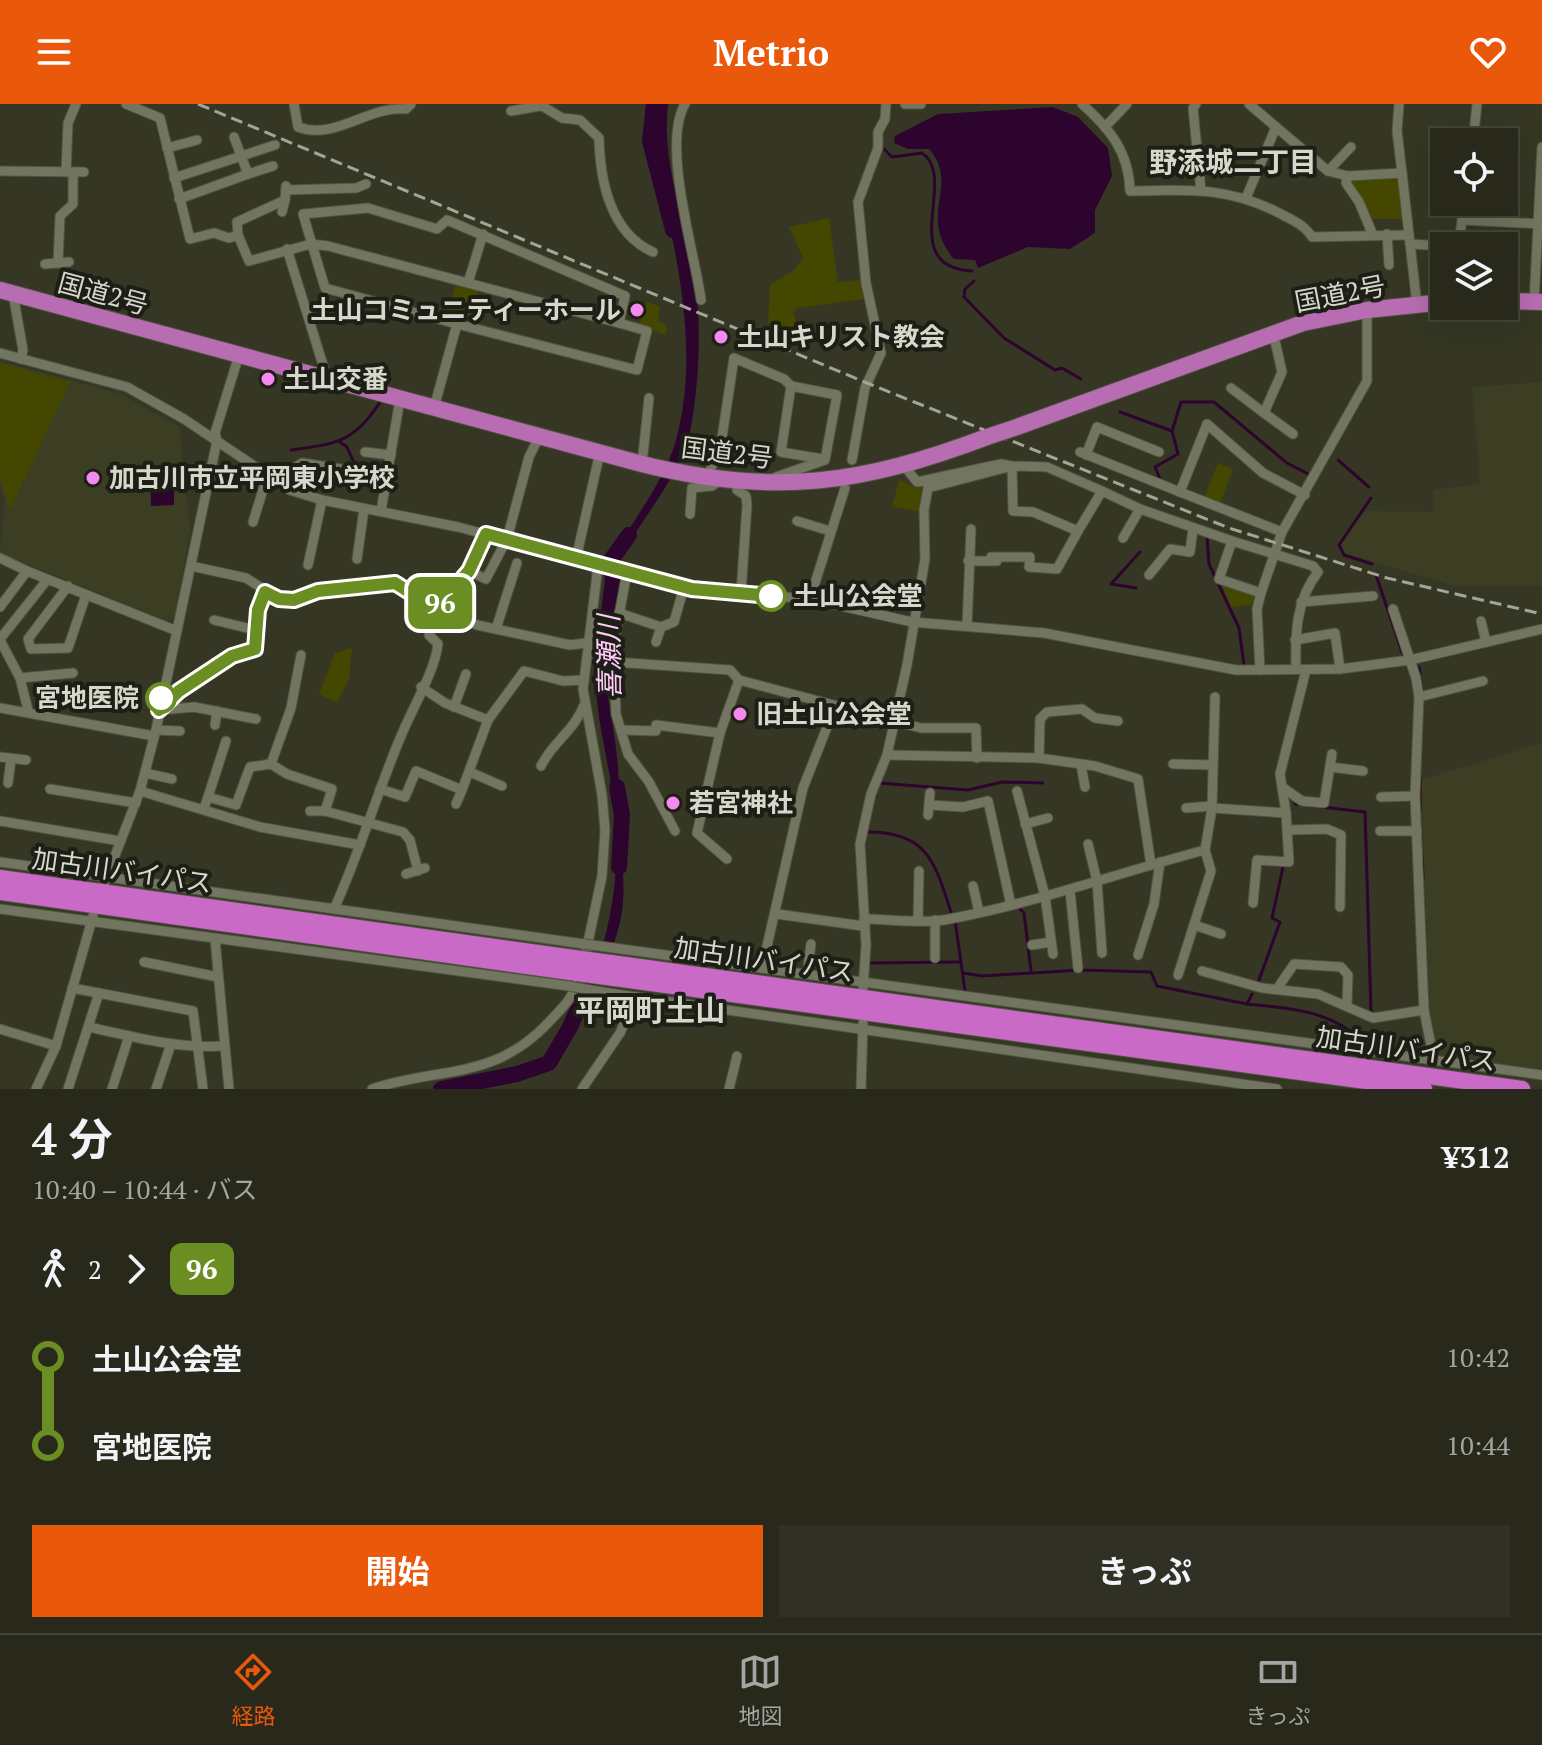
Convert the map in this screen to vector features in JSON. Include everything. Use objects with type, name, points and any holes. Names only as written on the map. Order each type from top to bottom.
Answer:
[{"type":"highway","name":"国道2号","points":[[6,292],[650,466],[722,480],[827,480],[905,467],[1273,332],[1367,310],[1430,304]]},
{"type":"highway","points":[[1518,301],[1538,302]]},
{"type":"highway","name":"加古川バイパス","points":[[0,878],[578,966]]},
{"type":"highway","name":"加古川バイパス","points":[[0,892],[1522,1089]]},
{"type":"highway","name":"加古川バイパス","points":[[609,970],[1424,1089]]},
{"type":"street","points":[[58,263],[60,216],[73,204],[74,172],[68,123],[76,104]]},
{"type":"street","points":[[126,104],[160,118],[190,239],[214,233],[229,238],[238,235]]},
{"type":"street","points":[[294,104],[298,127],[313,133],[391,107],[406,109],[411,104]]},
{"type":"street","points":[[685,104],[680,112],[677,146],[684,213],[701,300]]},
{"type":"street","points":[[852,460],[865,388],[881,353],[866,283],[858,202],[878,148],[886,104]]},
{"type":"street","points":[[905,104],[921,104]]},
{"type":"street","points":[[1082,104],[1120,143],[1129,171],[1130,191],[1201,191],[1246,198],[1306,228],[1312,237],[1372,233],[1430,244]]},
{"type":"street","points":[[1105,127],[1127,104]]},
{"type":"street","points":[[1196,104],[1193,108],[1201,191]]},
{"type":"street","points":[[1249,104],[1328,171],[1348,176],[1402,173]]},
{"type":"street","points":[[1399,104],[1397,131],[1417,305]]},
{"type":"street","points":[[1474,128],[1477,104]]},
{"type":"street","points":[[511,111],[539,105],[562,118],[580,120],[599,138],[600,175],[609,200],[623,228],[637,245],[653,252]]},
{"type":"street","points":[[1246,198],[1276,127]]},
{"type":"street","points":[[234,137],[248,174]]},
{"type":"street","points":[[167,148],[197,140]]},
{"type":"street","points":[[174,178],[275,145]]},
{"type":"street","points":[[1328,171],[1351,147]]},
{"type":"street","points":[[1538,302],[1542,147]]},
{"type":"street","points":[[179,199],[273,166]]},
{"type":"street","points":[[0,171],[74,172]]},
{"type":"street","points":[[1348,176],[1346,183],[1359,202],[1372,233]]},
{"type":"street","points":[[366,184],[356,188],[285,192],[237,222],[238,235],[249,261],[311,244],[619,323],[647,331],[637,370],[325,288],[311,244],[303,214],[368,208],[437,229],[447,220],[625,296],[619,323]]},
{"type":"street","points":[[282,212],[285,192]]},
{"type":"street","points":[[1460,232],[1463,216]]},
{"type":"street","points":[[1462,220],[1540,224]]},
{"type":"street","points":[[468,283],[483,234]]},
{"type":"street","points":[[1387,234],[1389,265]]},
{"type":"street","points":[[287,249],[327,378]]},
{"type":"street","points":[[45,264],[69,262]]},
{"type":"street","points":[[6,292],[23,350],[21,359]]},
{"type":"street","points":[[1260,670],[1257,609],[1261,593],[1282,532],[1367,381],[1367,310]]},
{"type":"street","points":[[434,408],[457,324]]},
{"type":"street","points":[[1264,413],[1282,372],[1273,332]]},
{"type":"street","points":[[0,353],[127,387],[217,441],[290,490],[322,500],[507,539],[684,587],[810,599],[912,622],[1044,633],[1096,645],[1163,654],[1221,668],[1340,669],[1410,660],[1541,632]]},
{"type":"street","points":[[105,881],[145,773],[217,441],[215,433],[239,355]]},
{"type":"street","points":[[722,480],[721,444],[734,358],[784,379],[791,386],[837,395],[825,460]]},
{"type":"street","points":[[791,386],[781,452],[825,460]]},
{"type":"street","points":[[1231,388],[1293,434]]},
{"type":"street","points":[[649,398],[650,466]]},
{"type":"street","points":[[381,511],[400,399]]},
{"type":"street","points":[[725,412],[738,414]]},
{"type":"street","points":[[1180,492],[1207,424],[1263,473],[1305,495]]},
{"type":"street","points":[[1159,452],[1150,443],[1097,427],[1083,454],[1282,532]]},
{"type":"street","points":[[469,571],[486,579],[507,539],[529,457],[540,435]]},
{"type":"street","points":[[365,452],[391,455]]},
{"type":"street","points":[[576,559],[600,452]]},
{"type":"street","points":[[825,460],[772,478],[827,480]]},
{"type":"street","points":[[290,490],[298,479],[296,467],[302,463],[324,461],[354,471]]},
{"type":"street","points":[[905,467],[917,482],[1001,464],[1047,467],[1140,509],[1313,566],[1318,572],[1305,588],[1301,602],[1295,640],[1301,669],[1280,774],[1289,830],[1289,862],[1257,860],[1248,890],[1253,903]]},
{"type":"street","points":[[1012,466],[1013,511],[1033,512],[1078,531]]},
{"type":"street","points":[[863,986],[866,945],[860,844],[871,794],[887,755],[894,722],[925,559],[928,488],[1012,466]]},
{"type":"street","points":[[253,522],[251,510],[267,477]]},
{"type":"street","points":[[690,514],[692,488],[712,486],[722,480]]},
{"type":"street","points":[[722,480],[746,496],[741,593]]},
{"type":"street","points":[[810,599],[845,488]]},
{"type":"street","points":[[991,557],[1030,557],[1029,567],[1057,569],[1102,491]]},
{"type":"street","points":[[308,565],[307,543],[322,500]]},
{"type":"street","points":[[357,559],[364,509]]},
{"type":"street","points":[[1123,538],[1140,509]]},
{"type":"street","points":[[797,521],[830,531]]},
{"type":"street","points":[[1149,575],[1170,549],[1190,552],[1193,528]]},
{"type":"street","points":[[967,626],[971,529]]},
{"type":"street","points":[[334,909],[437,650],[438,644],[428,630],[436,609],[469,571],[486,534]]},
{"type":"street","points":[[1232,541],[1219,579],[1261,593]]},
{"type":"street","points":[[0,558],[47,580],[177,631]]},
{"type":"street","points":[[968,561],[1005,561]]},
{"type":"street","points":[[496,629],[517,563]]},
{"type":"street","points":[[191,566],[246,578],[279,599],[294,600],[318,591],[395,583],[436,609],[496,629],[570,645],[586,643]]},
{"type":"street","points":[[372,1089],[493,1063],[525,1045],[573,997],[592,938],[605,830],[584,680],[586,643],[599,566]]},
{"type":"street","points":[[0,607],[27,571]]},
{"type":"street","points":[[626,572],[614,662],[616,714],[628,754],[649,782],[675,831]]},
{"type":"street","points":[[28,710],[20,678],[0,640],[47,580]]},
{"type":"street","points":[[68,586],[28,639],[31,649],[68,648],[86,595]]},
{"type":"street","points":[[619,613],[661,627],[674,622],[684,587]]},
{"type":"street","points":[[159,710],[179,691],[232,656],[255,649],[255,630],[265,592]]},
{"type":"street","points":[[1301,602],[1373,596]]},
{"type":"street","points":[[1393,609],[1403,620],[1419,697],[1415,796],[1424,1010],[1434,1061]]},
{"type":"street","points":[[214,620],[255,630]]},
{"type":"street","points":[[1481,621],[1486,642]]},
{"type":"street","points":[[656,642],[661,627]]},
{"type":"street","points":[[1295,640],[1335,633],[1340,669]]},
{"type":"street","points":[[271,764],[304,672],[301,655]]},
{"type":"street","points":[[614,662],[730,670],[739,680],[894,722],[921,728],[976,728],[977,758]]},
{"type":"street","points":[[456,804],[488,720],[524,671],[563,681],[584,680]]},
{"type":"street","points":[[20,678],[73,673]]},
{"type":"street","points":[[454,707],[466,674]]},
{"type":"street","points":[[727,859],[697,833],[720,733],[739,680]]},
{"type":"street","points":[[1419,697],[1483,681]]},
{"type":"street","points":[[421,687],[454,707],[488,720]]},
{"type":"street","points":[[1178,975],[1177,962],[1194,925],[1211,871],[1205,850],[1212,807],[1215,697]]},
{"type":"street","points":[[541,766],[555,745],[572,730],[585,703]]},
{"type":"street","points":[[1039,758],[1040,719],[1047,712],[1062,706],[1082,709],[1095,718],[1105,714],[1118,721]]},
{"type":"street","points":[[159,710],[194,707],[256,719]]},
{"type":"street","points":[[762,968],[777,914],[803,788],[835,707]]},
{"type":"street","points":[[0,708],[28,710],[155,733],[180,731]]},
{"type":"street","points":[[215,725],[217,711]]},
{"type":"street","points":[[621,730],[656,731],[656,725],[720,733]]},
{"type":"street","points":[[204,808],[226,741]]},
{"type":"street","points":[[1282,787],[1302,801],[1324,803],[1332,754]]},
{"type":"street","points":[[887,755],[1039,758],[1138,779],[1155,864],[1154,904],[1138,955]]},
{"type":"street","points":[[8,783],[5,758],[26,760]]},
{"type":"street","points":[[1173,764],[1186,760],[1213,765]]},
{"type":"street","points":[[208,797],[236,805],[250,767],[271,764],[287,774],[336,790],[325,811]]},
{"type":"street","points":[[1081,765],[1085,787]]},
{"type":"street","points":[[1330,767],[1363,771]]},
{"type":"street","points":[[380,789],[405,797],[416,771],[462,790]]},
{"type":"street","points":[[470,772],[502,786]]},
{"type":"street","points":[[145,773],[172,779]]},
{"type":"street","points":[[50,789],[136,803]]},
{"type":"street","points":[[140,791],[260,827],[360,845]]},
{"type":"street","points":[[1017,791],[1045,896],[1053,954]]},
{"type":"street","points":[[930,793],[928,810],[988,801],[1011,905]]},
{"type":"street","points":[[1381,797],[1415,796]]},
{"type":"street","points":[[1186,808],[1286,813]]},
{"type":"street","points":[[310,811],[325,811],[403,832],[410,840],[421,870],[406,874]]},
{"type":"street","points":[[1025,824],[1048,818]]},
{"type":"street","points":[[0,821],[120,841]]},
{"type":"street","points":[[1289,830],[1327,829],[1341,835],[1347,858],[1336,901]]},
{"type":"street","points":[[1380,831],[1417,831]]},
{"type":"street","points":[[1088,844],[1104,908],[1102,953]]},
{"type":"street","points":[[777,914],[864,923],[935,920],[1070,891],[1205,850]]},
{"type":"street","points":[[0,862],[105,881],[334,909],[578,966]]},
{"type":"street","points":[[918,919],[919,871]]},
{"type":"street","points":[[973,886],[979,912]]},
{"type":"street","points":[[1070,891],[1081,936],[1078,968]]},
{"type":"street","points":[[0,909],[92,919],[215,939],[609,970],[762,968],[863,986],[1542,1075]]},
{"type":"street","points":[[36,1089],[56,1046],[92,919]]},
{"type":"street","points":[[935,920],[935,958]]},
{"type":"street","points":[[1194,925],[1221,934]]},
{"type":"street","points":[[215,939],[229,1089]]},
{"type":"street","points":[[1032,945],[1051,942]]},
{"type":"street","points":[[807,974],[811,944]]},
{"type":"street","points":[[144,962],[218,977]]},
{"type":"street","points":[[1277,989],[1294,964],[1341,967],[1348,975],[1347,1005]]},
{"type":"street","points":[[609,970],[635,998],[863,1026],[1277,1089]]},
{"type":"street","points":[[1202,971],[1217,971],[1277,989],[1318,994],[1373,1018],[1424,1010]]},
{"type":"street","points":[[72,988],[193,1011],[203,1089]]},
{"type":"street","points":[[68,1089],[99,993]]},
{"type":"street","points":[[582,1089],[620,1033],[635,998]]},
{"type":"street","points":[[861,1089],[863,1026]]},
{"type":"street","points":[[89,1027],[197,1048],[224,1046]]},
{"type":"street","points":[[0,1029],[56,1046]]},
{"type":"street","points":[[112,1089],[129,1036]]},
{"type":"street","points":[[156,1089],[171,1044]]},
{"type":"street","points":[[729,1089],[737,1056]]},
{"type":"shaded area","points":[[649,104],[668,104],[668,151],[696,288],[698,355],[692,421],[682,455],[622,557],[607,612],[604,668],[616,744],[623,881],[623,904],[614,943],[604,941],[611,910],[617,847],[613,796],[597,698],[599,633],[615,551],[653,491],[673,451],[683,404],[686,367],[682,292],[651,146]]},
{"type":"shaded area","points":[[1053,107],[1078,117],[1108,148],[1112,176],[1095,210],[1095,233],[1070,249],[1028,247],[978,268],[975,260],[954,259],[943,243],[939,228],[941,175],[938,162],[929,149],[908,149],[894,143],[895,136],[938,114]]},
{"type":"shaded area","points":[[1354,178],[1399,179],[1407,219],[1369,219],[1351,186]]},
{"type":"shaded area","points":[[829,218],[838,282],[861,280],[864,299],[798,308],[793,312],[798,326],[796,340],[775,330],[768,322],[770,285],[794,270],[803,258],[789,227]]},
{"type":"shaded area","points":[[456,283],[479,289],[471,322],[448,317]]},
{"type":"shaded area","points":[[647,301],[660,307],[658,321],[667,325],[666,335],[639,325]]},
{"type":"shaded area","name":"加古川市立平岡東小学校","points":[[0,361],[121,394],[179,427],[190,531],[175,617],[166,621],[0,553],[5,502],[0,483]]},
{"type":"shaded area","points":[[0,363],[70,382],[10,510],[0,477]]},
{"type":"shaded area","points":[[1542,382],[1542,586],[1454,586],[1344,553],[1341,544],[1364,511],[1433,512],[1433,490],[1480,484],[1472,387]]},
{"type":"shaded area","points":[[1218,463],[1233,469],[1220,504],[1204,498]]},
{"type":"shaded area","points":[[174,469],[174,505],[151,506],[150,470]]},
{"type":"shaded area","points":[[899,480],[916,488],[926,486],[923,512],[892,507]]},
{"type":"shaded area","points":[[1221,583],[1255,593],[1252,605],[1231,607]]},
{"type":"shaded area","points":[[352,648],[349,679],[337,703],[319,694],[335,653]]},
{"type":"shaded area","points":[[1542,743],[1542,1071],[1439,1056],[1430,1020],[1421,780]]},
{"type":"waterway","name":"喜瀬川","points":[[654,104],[650,141],[673,230]]},
{"type":"waterway","points":[[882,147],[892,157],[922,153],[932,165],[935,181],[932,238],[937,254],[949,266],[972,271]]},
{"type":"waterway","points":[[974,281],[965,289],[964,297],[1004,338],[1055,370],[1062,368],[1081,379]]},
{"type":"waterway","points":[[291,450],[332,443],[352,434],[371,416],[380,402]]},
{"type":"waterway","points":[[1120,412],[1172,431],[1181,402],[1214,402],[1287,463],[1310,475]]},
{"type":"waterway","points":[[1160,479],[1155,467],[1178,454],[1172,431]]},
{"type":"waterway","points":[[340,442],[347,447],[359,474],[385,479]]},
{"type":"waterway","points":[[1338,460],[1369,487]]},
{"type":"waterway","points":[[1371,498],[1339,545],[1344,555],[1372,564]]},
{"type":"waterway","name":"喜瀬川","points":[[604,653],[613,580],[611,560],[629,535]]},
{"type":"waterway","points":[[1207,536],[1209,564],[1239,628],[1244,665]]},
{"type":"waterway","points":[[1136,588],[1111,584],[1140,552]]},
{"type":"waterway","points":[[1376,575],[1404,658]]},
{"type":"waterway","points":[[1419,667],[1422,689]]},
{"type":"waterway","points":[[1420,777],[1420,809]]},
{"type":"waterway","points":[[879,783],[968,790],[1002,782],[1043,783]]},
{"type":"waterway","name":"喜瀬川","points":[[617,787],[622,815],[619,867]]},
{"type":"waterway","points":[[1295,804],[1365,812],[1371,1011]]},
{"type":"waterway","points":[[866,832],[903,837],[926,853],[940,879],[951,912]]},
{"type":"waterway","points":[[1422,857],[1423,877]]},
{"type":"waterway","points":[[1259,980],[1280,922],[1272,918],[1283,867]]},
{"type":"waterway","points":[[1017,906],[1024,913],[1031,971]]},
{"type":"waterway","points":[[955,920],[965,991]]},
{"type":"waterway","points":[[867,963],[959,962]]},
{"type":"waterway","name":"喜瀬川","points":[[441,1089],[517,1074],[549,1063],[570,1027],[598,963]]},
{"type":"waterway","points":[[963,973],[982,976],[1081,970],[1151,972],[1157,986],[1247,1004]]},
{"type":"waterway","points":[[1252,994],[1247,1004],[1326,1018],[1353,1034],[1364,1046]]},
{"type":"waterway","points":[[1375,1033],[1376,1047]]},
{"type":"railway","points":[[198,104],[867,383],[1229,528],[1387,578],[1542,614]]},
{"type":"bus line","name":"96","points":[[161,698],[159,710],[179,691],[232,656],[255,649],[258,610],[265,592],[279,599],[294,600],[318,591],[395,583],[436,609],[469,571],[486,534],[692,589],[771,596]]},
{"type":"place","name":"土山コミュニティーホール","points":[[637,310]]},
{"type":"place","name":"土山キリスト教会","points":[[721,337]]},
{"type":"place","name":"土山交番","points":[[268,379]]},
{"type":"place","name":"加古川市立平岡東小学校","points":[[93,478]]},
{"type":"place","name":"土山公会堂","points":[[771,596]]},
{"type":"place","name":"宮地医院","points":[[161,698]]},
{"type":"place","name":"旧土山公会堂","points":[[740,714]]},
{"type":"place","name":"若宮神社","points":[[673,803]]},
{"type":"district","name":"野添城二丁目","points":[[1233,162]]},
{"type":"district","name":"平岡町土山","points":[[650,1011]]}]
